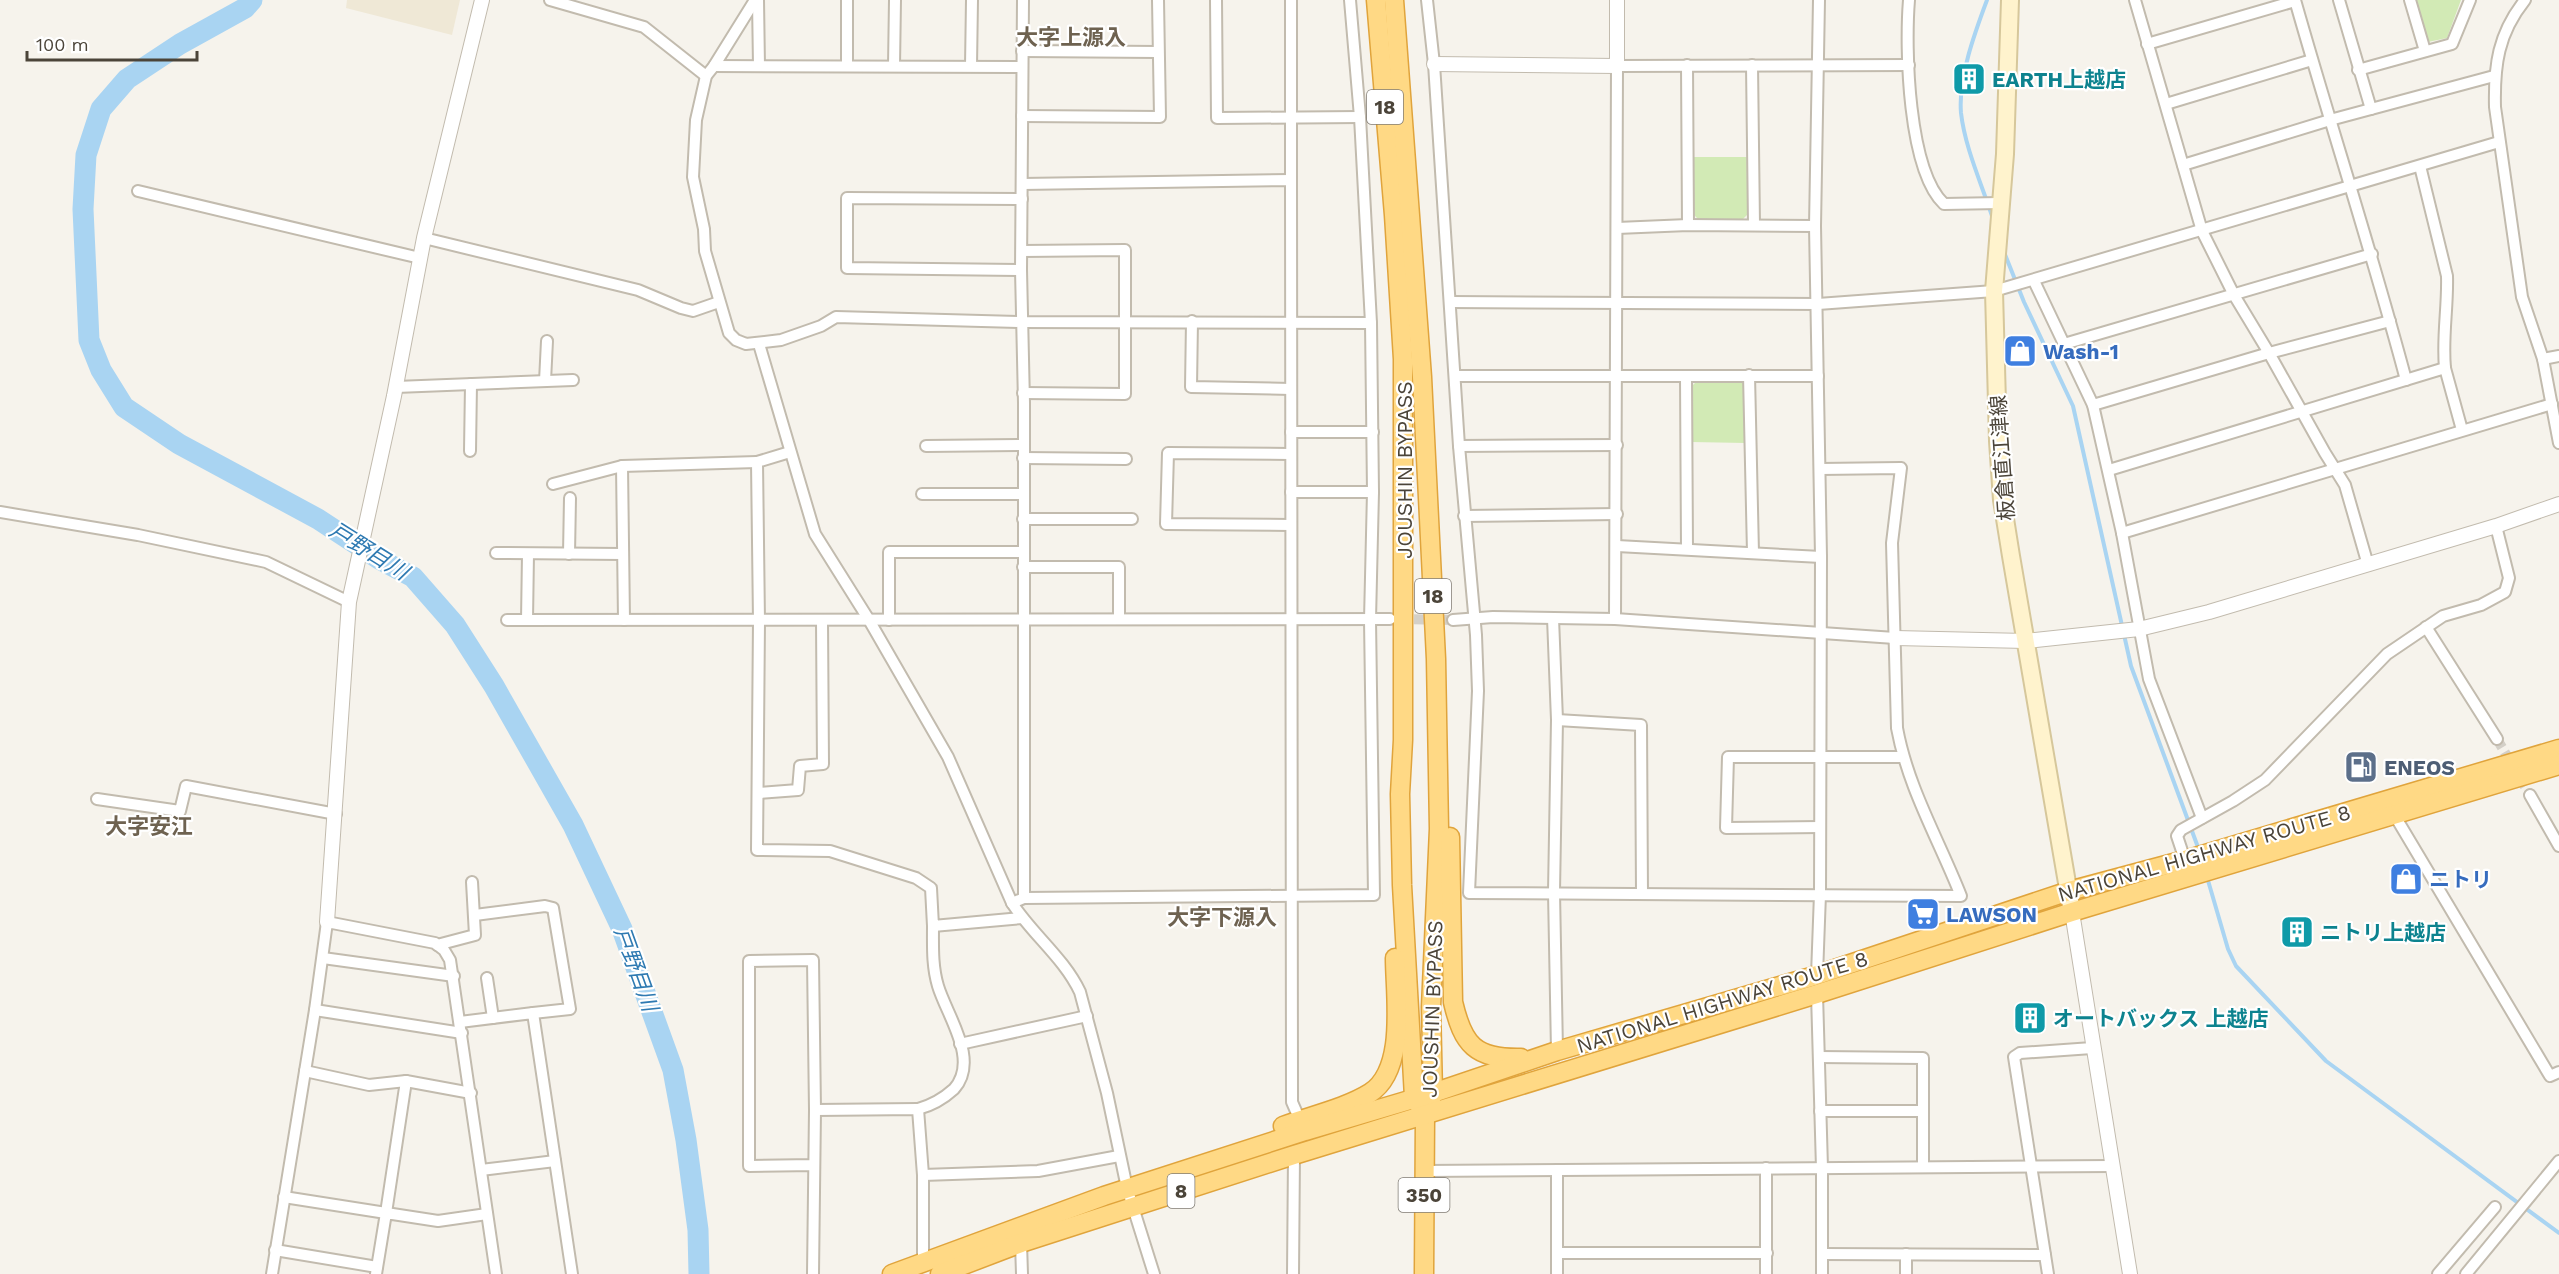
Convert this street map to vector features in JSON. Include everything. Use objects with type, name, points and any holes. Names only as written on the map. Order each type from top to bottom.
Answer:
[{"type":"highway","name":"JOUSHIN BYPASS","points":[[1376,0],[1394,215],[1403,359],[1404,658],[1400,794],[1414,1097],[1425,1116]]},
{"type":"highway","name":"JOUSHIN BYPASS","points":[[1394,0],[1422,376],[1436,659],[1439,829],[1431,1007],[1433,1093],[1425,1116]]},
{"type":"highway","points":[[1436,659],[1450,832],[1453,1002],[1458,1026],[1474,1049],[1488,1057],[1538,1058]]},
{"type":"highway","name":"NATIONAL HIGHWAY ROUTE 8","points":[[1302,1125],[1433,1093],[1557,1052],[1817,975],[2069,891],[2185,860],[2559,749]]},
{"type":"highway","name":"NATIONAL HIGHWAY ROUTE 8","points":[[940,1274],[1022,1243],[1294,1155],[1817,994],[2072,912],[2559,765]]},
{"type":"highway","points":[[1302,1125],[1367,1095],[1379,1085],[1390,1065],[1396,1036],[1394,885],[1400,794]]},
{"type":"highway","name":"350","points":[[1424,1274],[1425,1116]]},
{"type":"highway","name":"8","points":[[892,1274],[1126,1188],[1191,1167],[1239,1142],[1302,1125]]},
{"type":"main road","name":"板倉直江津線","points":[[2010,0],[2005,154],[1994,291],[2002,500],[2072,912]]},
{"type":"street","points":[[272,1274],[327,922],[349,602],[396,387],[424,238],[482,0]]},
{"type":"street","points":[[550,0],[644,27],[706,76]]},
{"type":"street","points":[[757,0],[706,76],[696,120],[693,177],[704,229],[705,251],[729,333],[736,340],[746,344],[759,344],[803,333],[836,317],[1022,322],[1371,323]]},
{"type":"street","points":[[757,0],[759,66]]},
{"type":"street","points":[[847,0],[847,66]]},
{"type":"street","points":[[894,66],[895,0]]},
{"type":"street","points":[[971,66],[972,0]]},
{"type":"street","points":[[1023,0],[1021,270],[1024,898]]},
{"type":"street","points":[[1022,116],[1160,117],[1158,0]]},
{"type":"street","points":[[1216,0],[1216,118],[1360,117]]},
{"type":"street","points":[[1291,0],[1292,1102],[1302,1125]]},
{"type":"street","points":[[1012,903],[1024,898],[1374,895],[1370,620],[1373,492],[1371,323],[1360,117],[1350,0]]},
{"type":"street","points":[[1426,0],[1434,64],[1464,516],[1476,635],[1478,691],[1469,893],[1961,896],[1902,757],[1895,707],[1892,543],[1901,468],[1820,469]]},
{"type":"street","points":[[1615,619],[1618,375],[1617,0]]},
{"type":"street","points":[[1817,975],[1820,894],[1821,557],[1815,226],[1819,0]]},
{"type":"street","points":[[1909,0],[1909,65],[1916,138],[1925,173],[1937,197],[1944,204],[2000,203]]},
{"type":"street","points":[[2134,0],[2202,231],[2234,295],[2345,484],[2351,498],[2368,565]]},
{"type":"street","points":[[2147,44],[2295,0],[2372,254],[2406,380]]},
{"type":"street","points":[[2339,0],[2371,109]]},
{"type":"street","points":[[2410,0],[2425,51]]},
{"type":"street","points":[[2358,70],[2452,44],[2470,0]]},
{"type":"street","points":[[2518,2],[2502,35],[2494,76],[2499,142],[2522,297],[2543,359],[2559,443]]},
{"type":"street","points":[[1022,51],[1158,52]]},
{"type":"street","points":[[2166,104],[2312,60]]},
{"type":"street","points":[[1434,64],[1909,65]]},
{"type":"street","points":[[1687,65],[1688,225]]},
{"type":"street","points":[[1752,65],[1754,225]]},
{"type":"street","points":[[714,66],[1022,67]]},
{"type":"street","points":[[2183,165],[2330,120],[2494,76]]},
{"type":"street","points":[[1451,302],[1818,304],[1994,291],[2499,142]]},
{"type":"street","points":[[2420,166],[2447,276],[2443,343],[2445,368],[2462,430]]},
{"type":"street","points":[[1022,184],[1291,180]]},
{"type":"street","points":[[138,191],[420,258]]},
{"type":"street","points":[[1021,270],[847,268],[847,198],[1022,199]]},
{"type":"street","points":[[1617,228],[1688,225],[1815,226]]},
{"type":"street","points":[[424,238],[638,290],[693,311],[719,302]]},
{"type":"street","points":[[1022,251],[1125,250],[1125,394],[1023,393]]},
{"type":"street","points":[[2064,344],[2372,254]]},
{"type":"street","points":[[2034,280],[2093,405],[2122,533],[2148,679],[2202,818]]},
{"type":"street","points":[[1192,321],[1191,387],[1291,389]]},
{"type":"street","points":[[2093,405],[2269,353],[2390,321]]},
{"type":"street","points":[[545,381],[547,341]]},
{"type":"street","points":[[759,344],[814,534],[869,620],[948,757],[1012,903],[1022,918],[1073,977],[1087,1016],[1107,1093],[1126,1188],[1154,1274]]},
{"type":"street","points":[[2543,359],[2559,356]]},
{"type":"street","points":[[2109,470],[2445,368]]},
{"type":"street","points":[[1749,375],[1753,553]]},
{"type":"street","points":[[1455,376],[1818,376]]},
{"type":"street","points":[[1686,377],[1688,549]]},
{"type":"street","points":[[396,387],[573,380]]},
{"type":"street","points":[[470,451],[471,384]]},
{"type":"street","points":[[2122,533],[2552,404]]},
{"type":"street","points":[[1291,432],[1372,432]]},
{"type":"street","points":[[926,446],[1023,445]]},
{"type":"street","points":[[1459,446],[1617,445]]},
{"type":"street","points":[[553,484],[622,466],[757,462],[790,452]]},
{"type":"street","points":[[1290,454],[1168,453],[1166,524],[1291,525]]},
{"type":"street","points":[[1023,458],[1126,459]]},
{"type":"street","points":[[757,462],[758,850],[830,851],[916,878],[931,888],[934,973],[964,1061],[963,1078],[940,1101],[918,1109],[815,1110]]},
{"type":"street","points":[[622,466],[624,620]]},
{"type":"street","points":[[1290,492],[1373,492]]},
{"type":"street","points":[[922,494],[1023,494]]},
{"type":"street","points":[[569,554],[570,498]]},
{"type":"street","points":[[1454,620],[1473,618],[1615,619],[1894,638],[2026,640],[2139,629],[2209,612],[2368,565],[2559,504]]},
{"type":"street","points":[[0,512],[138,535],[266,562],[349,602]]},
{"type":"street","points":[[1464,516],[1617,514]]},
{"type":"street","points":[[1023,519],[1132,519]]},
{"type":"street","points":[[2185,860],[2176,836],[2181,830],[2265,780],[2387,654],[2443,616],[2488,602],[2505,592],[2509,578],[2496,526]]},
{"type":"street","points":[[1617,546],[1821,557]]},
{"type":"street","points":[[889,620],[889,552],[1023,552]]},
{"type":"street","points":[[496,553],[623,554]]},
{"type":"street","points":[[527,620],[528,554]]},
{"type":"street","points":[[1023,567],[1119,567],[1119,619]]},
{"type":"street","points":[[1553,618],[1557,720],[1554,892],[1557,1052]]},
{"type":"street","points":[[507,620],[1390,619]]},
{"type":"street","points":[[759,792],[798,790],[800,766],[823,764],[822,621]]},
{"type":"street","points":[[2426,627],[2497,739]]},
{"type":"street","points":[[1557,720],[1641,725],[1641,893]]},
{"type":"street","points":[[1820,827],[1726,828],[1728,757],[1902,757]]},
{"type":"street","points":[[98,799],[180,811],[186,786],[336,814]]},
{"type":"street","points":[[2530,795],[2559,846]]},
{"type":"street","points":[[2395,816],[2550,1076],[2559,1072]]},
{"type":"street","points":[[437,945],[475,934],[472,882]]},
{"type":"street","points":[[460,1022],[570,1009],[553,908],[545,906],[475,915]]},
{"type":"street","points":[[2072,912],[2130,1274]]},
{"type":"street","points":[[933,926],[1022,918]]},
{"type":"street","points":[[327,922],[412,937],[437,945],[444,950],[450,960],[496,1274]]},
{"type":"street","points":[[322,958],[454,976]]},
{"type":"street","points":[[813,1274],[815,1110],[813,960],[749,961],[749,1166],[814,1165]]},
{"type":"street","points":[[487,978],[493,1018]]},
{"type":"street","points":[[1817,994],[1822,1168],[1822,1274]]},
{"type":"street","points":[[315,1010],[462,1033]]},
{"type":"street","points":[[533,1013],[572,1274]]},
{"type":"street","points":[[960,1044],[1087,1016]]},
{"type":"street","points":[[2048,1274],[2014,1057],[2020,1053],[2092,1048]]},
{"type":"street","points":[[1819,1058],[1923,1058],[1923,1166]]},
{"type":"street","points":[[305,1071],[369,1085],[406,1081],[471,1093]]},
{"type":"street","points":[[275,1250],[377,1270],[406,1081]]},
{"type":"street","points":[[918,1109],[923,1175],[923,1263]]},
{"type":"street","points":[[1820,1111],[1923,1111]]},
{"type":"street","points":[[1293,1274],[1294,1155]]},
{"type":"street","points":[[923,1175],[1038,1171],[1119,1156]]},
{"type":"street","points":[[481,1170],[555,1161]]},
{"type":"street","points":[[2466,1274],[2559,1161]]},
{"type":"street","points":[[1424,1171],[2112,1166]]},
{"type":"street","points":[[1766,1168],[1766,1274]]},
{"type":"street","points":[[1557,1170],[1557,1274]]},
{"type":"street","points":[[284,1197],[438,1221],[487,1214]]},
{"type":"street","points":[[2438,1274],[2495,1208]]},
{"type":"street","points":[[1022,1243],[1022,1274]]},
{"type":"street","points":[[1557,1253],[1767,1253]]},
{"type":"street","points":[[1822,1254],[2045,1255]]},
{"type":"street","points":[[1906,1254],[1906,1274]]},
{"type":"shaded area","points":[[347,0],[460,0],[452,35],[346,8]]},
{"type":"green space","points":[[2416,0],[2461,0],[2447,38],[2428,42]]},
{"type":"green space","points":[[1693,157],[1747,157],[1747,215],[1743,219],[1698,219],[1694,215]]},
{"type":"green space","points":[[1743,381],[1746,385],[1746,443],[1691,442],[1692,386],[1696,382]]},
{"type":"waterway","name":"戸野目川","points":[[252,0],[245,8],[180,44],[127,79],[101,109],[86,155],[83,209],[89,340],[101,370],[124,407],[179,444],[318,519],[379,559],[413,577],[455,625],[494,686],[573,825],[622,929],[673,1070],[686,1140],[698,1230],[699,1274]]},
{"type":"waterway","points":[[1987,0],[1965,70],[1961,113],[1970,153],[1993,219]]},
{"type":"waterway","points":[[2004,252],[2024,302],[2073,406],[2131,666],[2199,850]]},
{"type":"waterway","points":[[2207,877],[2228,949],[2236,966],[2326,1061],[2559,1233]]},
{"type":"tunnel","points":[[1399,619],[1453,620]]},
{"type":"tunnel","points":[[2497,739],[2530,795]]},
{"type":"place","name":"EARTH上越店","points":[[1969,79]]},
{"type":"place","name":"Wash-1","points":[[2020,351]]},
{"type":"place","name":"ENEOS","points":[[2361,767]]},
{"type":"place","name":"ニトリ","points":[[2406,879]]},
{"type":"place","name":"LAWSON","points":[[1923,914]]},
{"type":"place","name":"ニトリ上越店","points":[[2297,932]]},
{"type":"place","name":"オートバックス 上越店","points":[[2030,1018]]},
{"type":"district","name":"大字上源入","points":[[1071,37]]},
{"type":"district","name":"大字安江","points":[[149,826]]},
{"type":"district","name":"大字下源入","points":[[1222,917]]}]
